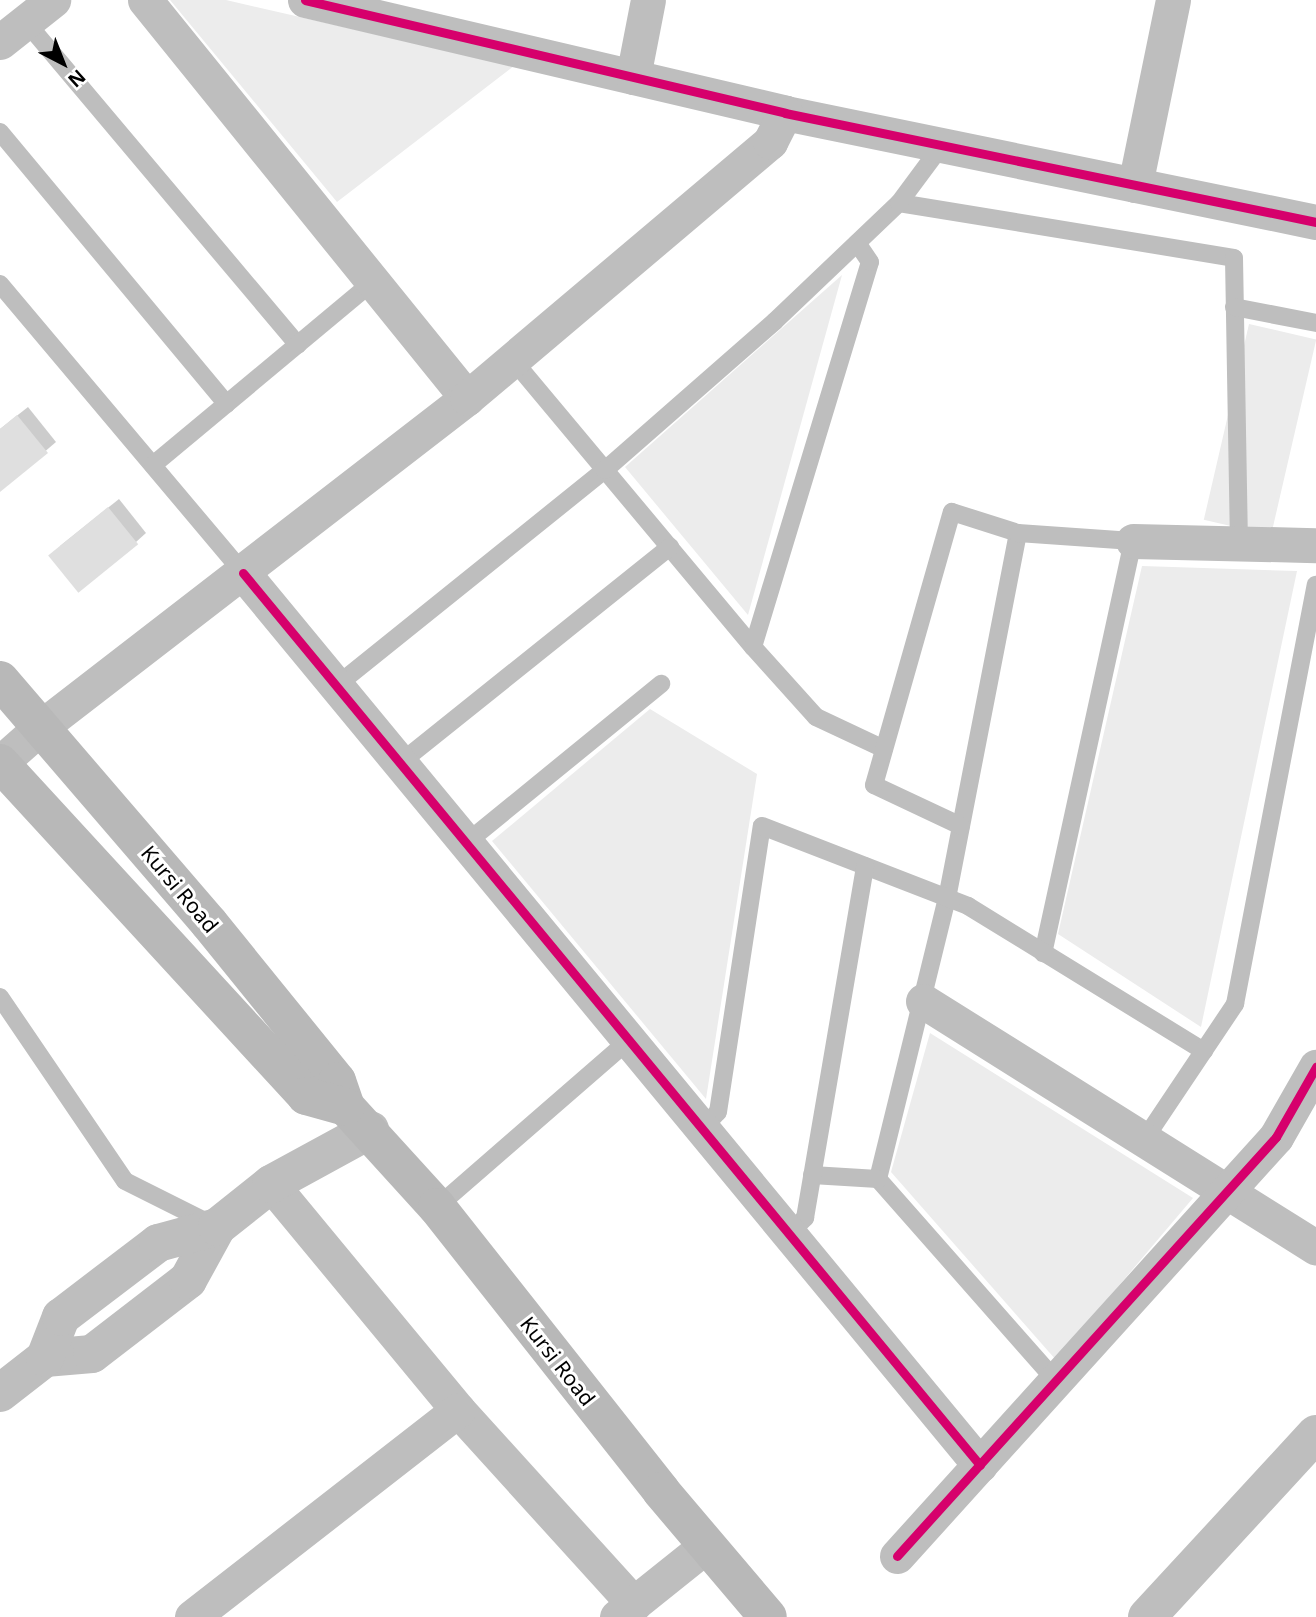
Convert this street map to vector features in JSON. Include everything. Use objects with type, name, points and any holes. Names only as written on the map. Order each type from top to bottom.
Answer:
[{"type":"main road","name":"Kursi Road","points":[[0,680],[209,923],[337,1081],[358,1119],[437,1207],[707,1545],[768,1617]]},
{"type":"main road","points":[[0,763],[306,1096],[358,1119]]},
{"type":"street","points":[[13,32],[54,0]]},
{"type":"street","points":[[145,0],[467,398]]},
{"type":"street","points":[[305,0],[785,113],[1316,222]]},
{"type":"street","points":[[633,77],[648,0]]},
{"type":"street","points":[[1135,185],[1173,0]]},
{"type":"street","points":[[0,763],[41,727],[467,398],[770,142],[785,113]]},
{"type":"street","points":[[1133,541],[1316,545]]},
{"type":"street","points":[[243,573],[980,1465]]},
{"type":"street","points":[[923,1001],[1316,1248]]},
{"type":"street","points":[[897,1556],[1276,1137],[1316,1068]]},
{"type":"street","points":[[1,1391],[45,1358],[92,1354],[188,1280],[216,1227],[358,1119]]},
{"type":"street","points":[[271,1184],[626,1611],[707,1545]]},
{"type":"street","points":[[192,1617],[458,1410]]},
{"type":"street","points":[[1147,1617],[1315,1436]]},
{"type":"lane","points":[[13,32],[298,345]]},
{"type":"lane","points":[[0,132],[226,404]]},
{"type":"lane","points":[[336,686],[605,470],[775,321],[899,203],[942,145]]},
{"type":"lane","points":[[899,203],[1234,258],[1239,543]]},
{"type":"lane","points":[[753,647],[870,262],[857,243]]},
{"type":"lane","points":[[153,465],[373,282]]},
{"type":"lane","points":[[0,284],[243,573]]},
{"type":"lane","points":[[1234,306],[1316,323]]},
{"type":"lane","points":[[513,359],[753,647],[816,717],[884,749]]},
{"type":"lane","points":[[961,826],[874,785],[952,512],[1018,533],[1133,541],[1043,953]]},
{"type":"lane","points":[[878,1179],[947,898],[1018,533]]},
{"type":"lane","points":[[400,762],[670,547]]},
{"type":"lane","points":[[1144,1140],[1235,1004],[1316,585]]},
{"type":"lane","points":[[466,843],[661,684]]},
{"type":"lane","points":[[702,1129],[718,1112],[762,826],[968,906],[1203,1051]]},
{"type":"lane","points":[[789,1234],[805,1218],[865,866]]},
{"type":"lane","points":[[0,997],[125,1181],[216,1227]]},
{"type":"lane","points":[[437,1207],[629,1040]]},
{"type":"lane","points":[[812,1175],[878,1179],[1056,1381]]},
{"type":"shaded area","points":[[170,0],[226,0],[514,66],[337,202]]},
{"type":"shaded area","points":[[842,275],[748,615],[625,467]]},
{"type":"shaded area","points":[[1249,324],[1316,339],[1271,535],[1204,520]]},
{"type":"shaded area","points":[[1142,566],[1297,571],[1201,1027],[1058,934]]},
{"type":"shaded area","points":[[650,709],[757,774],[706,1099],[492,841]]},
{"type":"shaded area","points":[[930,1033],[1193,1198],[1056,1360],[891,1172]]},
{"type":"building","points":[[17,415],[48,453],[0,492],[0,429]]},
{"type":"building","points":[[108,507],[138,544],[78,593],[48,555]]},
{"type":"cycle path","points":[[305,0],[785,113],[1316,222]]},
{"type":"cycle path","points":[[243,573],[980,1465]]},
{"type":"cycle path","points":[[897,1556],[1276,1137],[1316,1067]]}]
